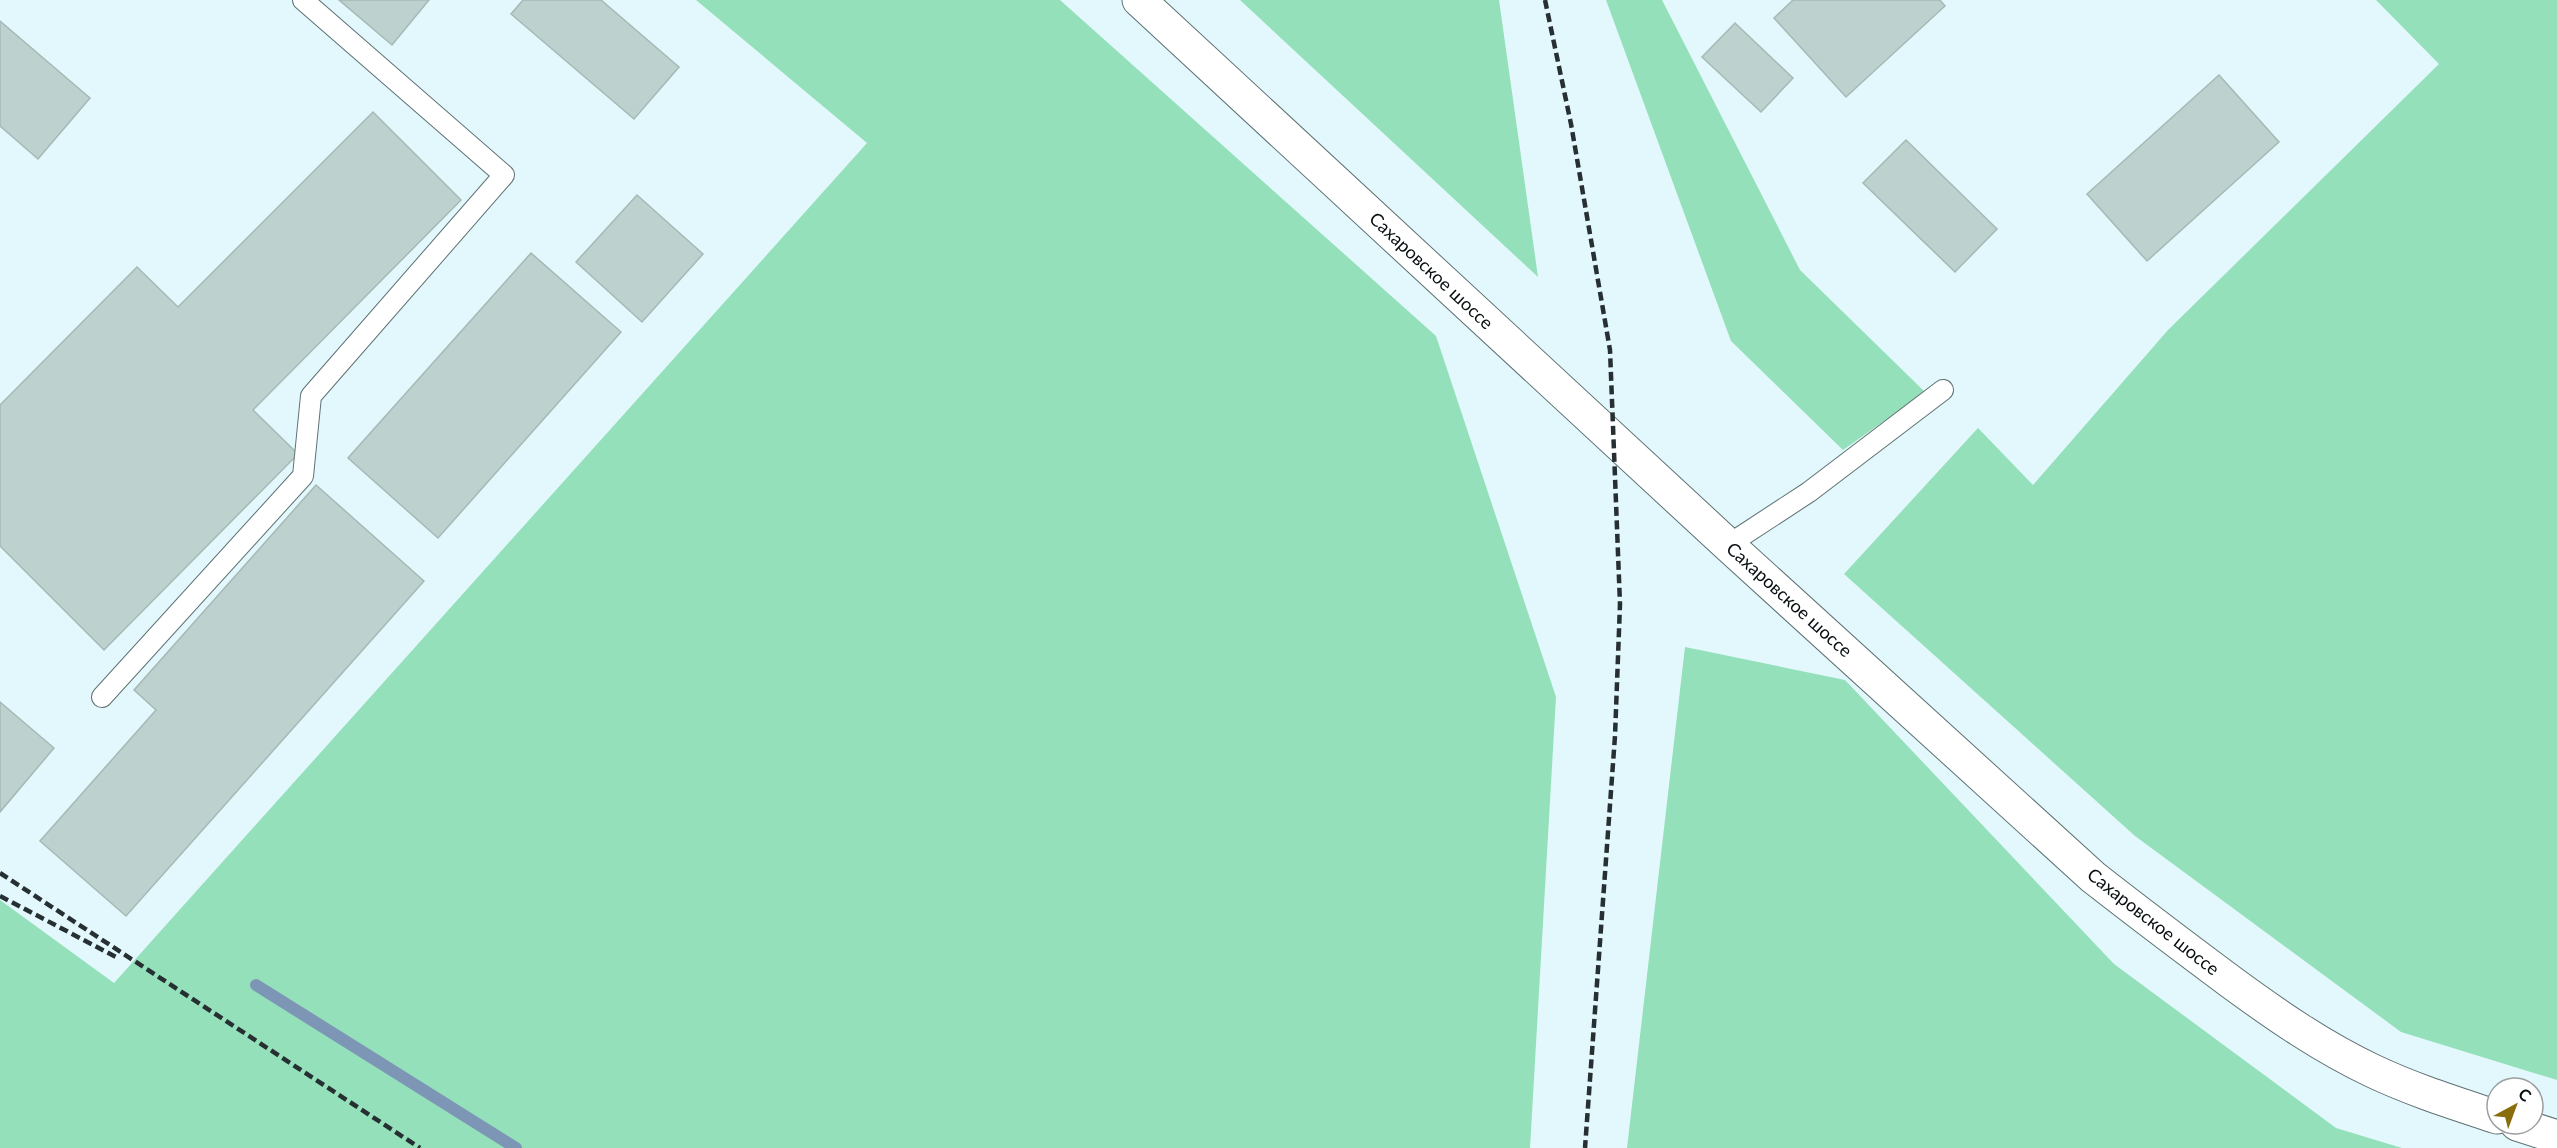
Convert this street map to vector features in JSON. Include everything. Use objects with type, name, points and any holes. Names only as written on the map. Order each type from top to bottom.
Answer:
[{"type":"main road","name":"Сахаровское шоссе","points":[[1139,0],[1728,545],[2085,869],[2157,928],[2278,1016],[2324,1045],[2372,1071],[2422,1092],[2485,1113]]},
{"type":"lane","points":[[102,697],[303,476],[311,396],[504,175],[303,0]]},
{"type":"lane","points":[[1728,545],[1809,492],[1943,390]]},
{"type":"green space","points":[[696,0],[1060,0],[1436,336],[1556,697],[1530,1148],[0,1148],[0,900],[114,983],[867,143]]},
{"type":"green space","points":[[1240,0],[1499,0],[1538,277]]},
{"type":"green space","points":[[1606,0],[1662,0],[1800,270],[1925,392],[1843,450],[1731,341]]},
{"type":"green space","points":[[2376,0],[2557,0],[2557,1080],[2401,1032],[2135,836],[1844,574],[1978,428],[2033,485],[2168,330],[2439,64]]},
{"type":"green space","points":[[1685,647],[1845,680],[2114,964],[2336,1128],[2402,1148],[1627,1148]]},
{"type":"building","points":[[339,0],[429,0],[392,45]]},
{"type":"building","points":[[523,0],[601,0],[679,67],[634,119],[511,14]]},
{"type":"building","points":[[1793,0],[1940,0],[1945,6],[1846,97],[1774,18]]},
{"type":"building","points":[[0,21],[90,98],[38,159],[0,126]]},
{"type":"building","points":[[1735,23],[1793,78],[1761,112],[1702,57]]},
{"type":"building","points":[[2219,75],[2279,142],[2147,261],[2087,194]]},
{"type":"building","points":[[373,112],[461,200],[253,410],[298,454],[104,650],[0,546],[0,405],[137,267],[178,307]]},
{"type":"building","points":[[1906,140],[1997,229],[1955,272],[1863,183]]},
{"type":"building","points":[[637,195],[703,254],[642,322],[576,262]]},
{"type":"building","points":[[531,253],[621,332],[438,538],[348,458]]},
{"type":"building","points":[[316,485],[424,581],[126,916],[40,841],[156,710],[134,690]]},
{"type":"building","points":[[0,702],[54,748],[0,812]]},
{"type":"waterway","points":[[256,985],[516,1148]]},
{"type":"railway","points":[[1545,0],[1571,124],[1610,350],[1620,604],[1615,736],[1585,1148]]},
{"type":"railway","points":[[0,873],[420,1148]]},
{"type":"railway","points":[[0,896],[116,957]]}]
